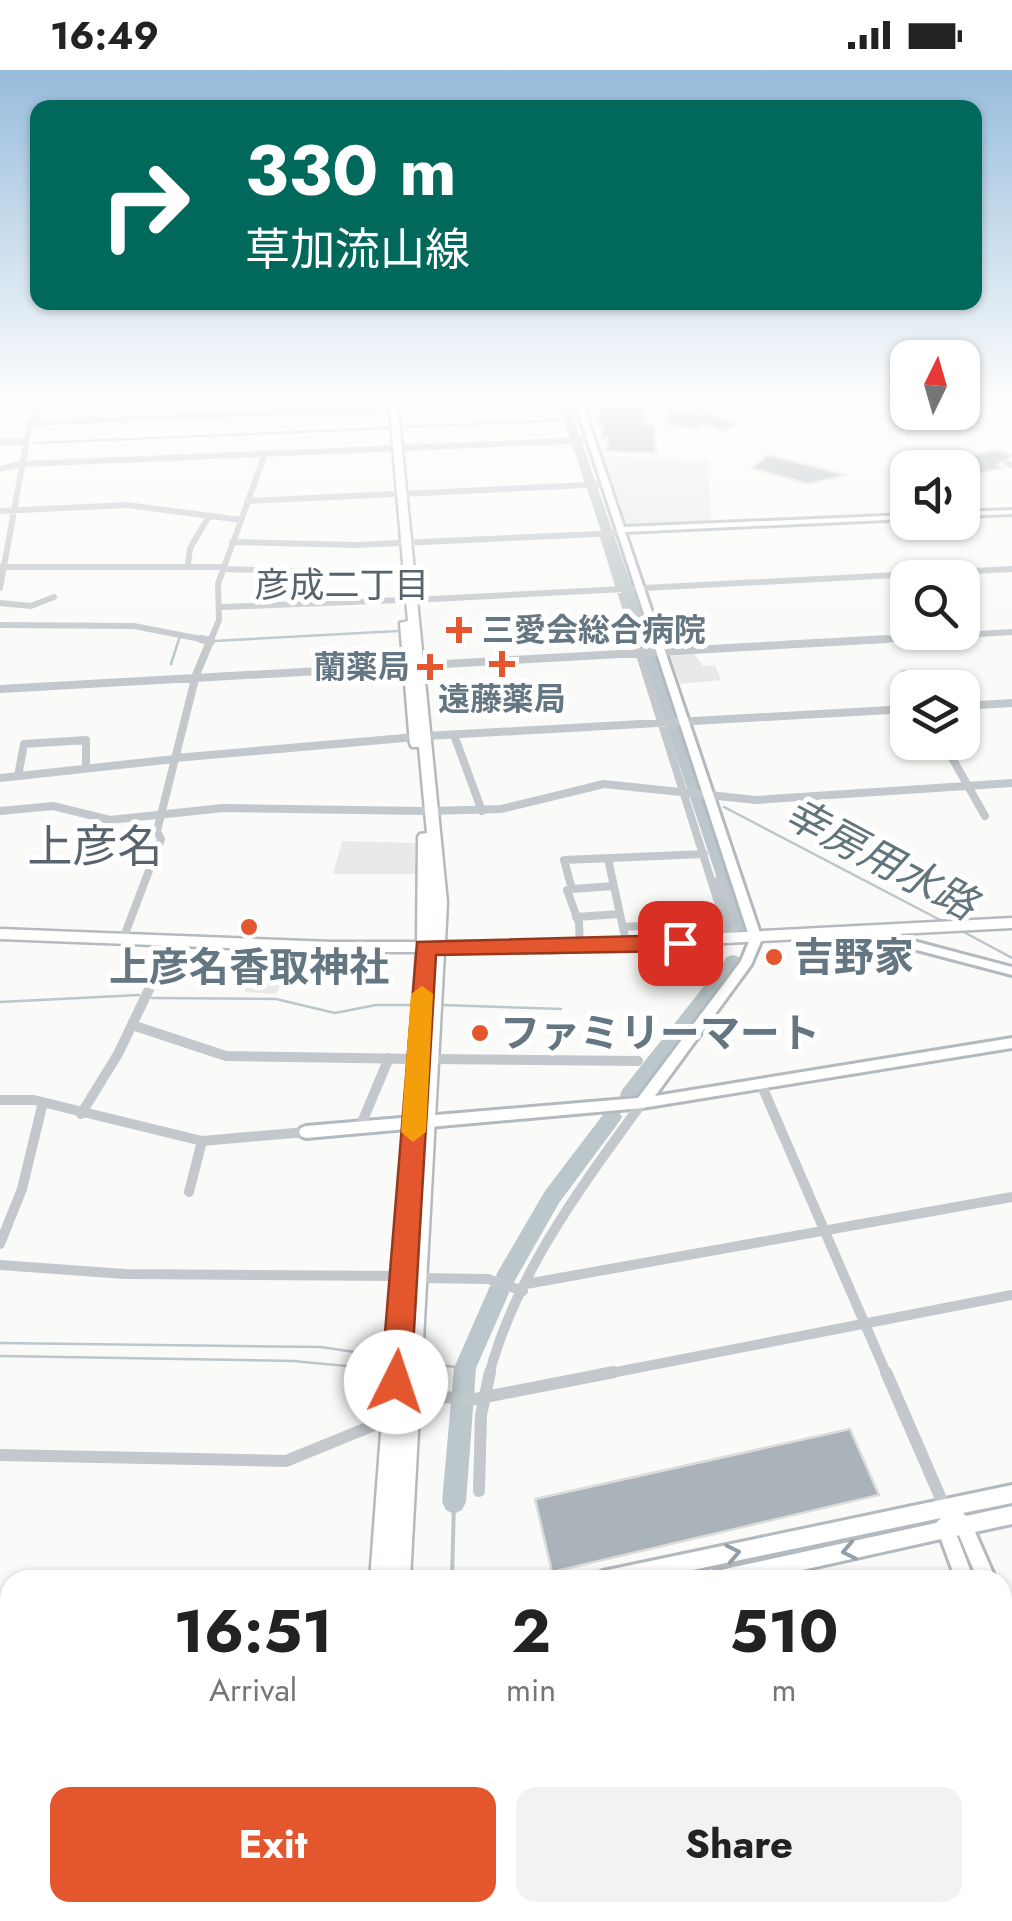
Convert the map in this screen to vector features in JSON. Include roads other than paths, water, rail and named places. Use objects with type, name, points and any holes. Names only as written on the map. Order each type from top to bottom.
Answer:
[{"type":"main road","points":[[382,1570],[401,1412],[432,947],[428,812],[397,485]]},
{"type":"main road","points":[[402,543],[402,575],[408,600]]},
{"type":"main road","points":[[0,934],[432,947],[580,947],[1012,923]]},
{"type":"main road","points":[[399,1570],[401,1412]]},
{"type":"street","points":[[0,588],[20,485]]},
{"type":"street","points":[[123,939],[161,839],[157,831],[196,675],[221,607],[218,584],[253,485]]},
{"type":"street","points":[[247,501],[584,485]]},
{"type":"street","points":[[479,1490],[477,1398],[524,1288],[569,1209],[747,962],[756,939],[705,795],[641,651],[613,533],[606,485]]},
{"type":"street","points":[[0,511],[127,505],[241,520]]},
{"type":"street","points":[[980,513],[1012,512]]},
{"type":"street","points":[[188,565],[190,548],[208,518]]},
{"type":"street","points":[[232,542],[402,543],[890,518]]},
{"type":"street","points":[[613,533],[629,589],[656,650],[687,796],[732,937]]},
{"type":"street","points":[[2,568],[51,571],[188,565],[402,575]]},
{"type":"street","points":[[221,607],[1012,569]]},
{"type":"street","points":[[0,603],[31,606],[54,597]]},
{"type":"street","points":[[0,626],[134,626],[211,640]]},
{"type":"street","points":[[0,689],[1012,632]]},
{"type":"street","points":[[980,705],[1012,703]]},
{"type":"street","points":[[0,778],[421,736],[890,710]]},
{"type":"street","points":[[454,735],[482,811]]},
{"type":"street","points":[[18,776],[24,744],[86,740],[86,768]]},
{"type":"street","points":[[953,760],[985,816]]},
{"type":"street","points":[[0,811],[53,806],[88,818],[161,816],[223,808],[482,811],[604,784],[687,796],[756,800],[1012,784]]},
{"type":"street","points":[[572,889],[571,873],[564,860],[704,854]]},
{"type":"street","points":[[608,859],[627,946]]},
{"type":"street","points":[[718,879],[732,937]]},
{"type":"street","points":[[580,947],[567,890],[614,886]]},
{"type":"street","points":[[576,916],[620,914]]},
{"type":"street","points":[[623,928],[724,921]]},
{"type":"street","points":[[864,932],[1012,970]]},
{"type":"street","points":[[80,1114],[132,1025],[172,941]]},
{"type":"street","points":[[132,1025],[226,1056],[638,1061]]},
{"type":"street","points":[[0,1100],[43,1102],[202,1141],[642,1103],[1012,1043]]},
{"type":"street","points":[[360,1127],[389,1058]]},
{"type":"street","points":[[761,1084],[945,1508],[964,1526],[983,1570]]},
{"type":"street","points":[[0,1244],[22,1189],[43,1102]]},
{"type":"street","points":[[188,1192],[202,1141]]},
{"type":"street","points":[[0,1265],[125,1274],[488,1279],[524,1288],[1012,1197]]},
{"type":"street","points":[[0,1455],[286,1460],[445,1397],[477,1398],[1012,1295]]},
{"type":"street","points":[[650,1570],[1012,1494]]},
{"type":"street","points":[[945,1508],[944,1531],[961,1570]]},
{"type":"street","points":[[763,1570],[1012,1515]]},
{"type":"waterway","points":[[591,485],[741,926]]},
{"type":"waterway","points":[[215,641],[398,631]]},
{"type":"waterway","points":[[171,664],[180,636]]},
{"type":"waterway","name":"幸房用水路","points":[[724,807],[944,922]]},
{"type":"waterway","name":"幸房用水路","points":[[960,930],[1012,958]]},
{"type":"waterway","points":[[629,1095],[733,961]]},
{"type":"waterway","points":[[0,1002],[139,995]]},
{"type":"waterway","points":[[152,998],[276,999],[335,1013],[376,1005],[414,1005]]},
{"type":"waterway","points":[[442,1005],[561,1009]]},
{"type":"waterway","points":[[507,1275],[552,1197],[612,1117]]},
{"type":"waterway","points":[[454,1502],[465,1368],[498,1293]]},
{"type":"waterway","points":[[0,1343],[321,1347],[388,1357]]},
{"type":"waterway","points":[[0,1356],[293,1361],[389,1370]]},
{"type":"waterway","points":[[420,1363],[465,1368]]},
{"type":"waterway","points":[[437,1375],[438,1367]]},
{"type":"waterway","points":[[421,1376],[436,1378],[437,1372]]},
{"type":"waterway","points":[[452,1570],[454,1502]]},
{"type":"place","name":"三愛会総合病院","points":[[459,630]]},
{"type":"place","name":"遠藤薬局","points":[[502,664]]},
{"type":"place","name":"蘭薬局","points":[[430,667]]},
{"type":"place","name":"上彦名香取神社","points":[[249,927]]},
{"type":"place","name":"吉野家","points":[[774,957]]},
{"type":"place","name":"ファミリーマート","points":[[480,1033]]},
{"type":"district","name":"彦成二丁目","points":[[342,585]]},
{"type":"district","name":"上彦名","points":[[95,846]]}]
